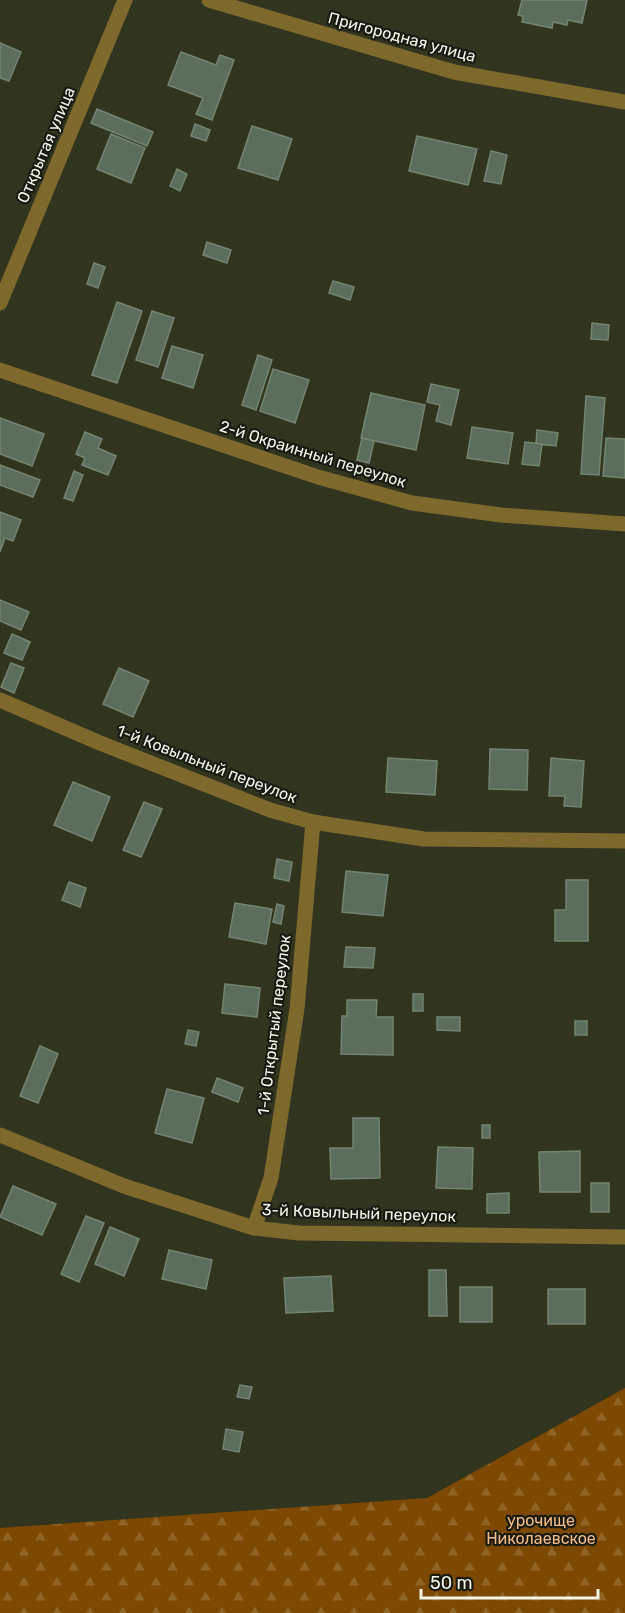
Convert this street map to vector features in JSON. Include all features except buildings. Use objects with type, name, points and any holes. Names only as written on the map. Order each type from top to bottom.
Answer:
[{"type":"street","name":"Открытая улица","points":[[0,303],[125,0]]},
{"type":"street","name":"Пригородная улица","points":[[209,0],[454,72],[625,102]]},
{"type":"street","name":"2-й Окраинный переулок","points":[[0,370],[318,477],[412,503],[501,515],[625,524]]},
{"type":"street","name":"1-й Ковыльный переулок","points":[[0,700],[100,743],[270,810],[313,822],[424,839],[625,841]]},
{"type":"street","name":"1-й Открытый переулок","points":[[254,1228],[271,1178],[297,1009],[313,822]]},
{"type":"street","name":"3-й Ковыльный переулок","points":[[0,1135],[124,1186],[254,1228],[299,1233],[625,1237]]},
{"type":"green space","name":"урочище Николаевское","points":[[625,1388],[625,1613],[0,1613],[0,1528],[427,1498]]}]
